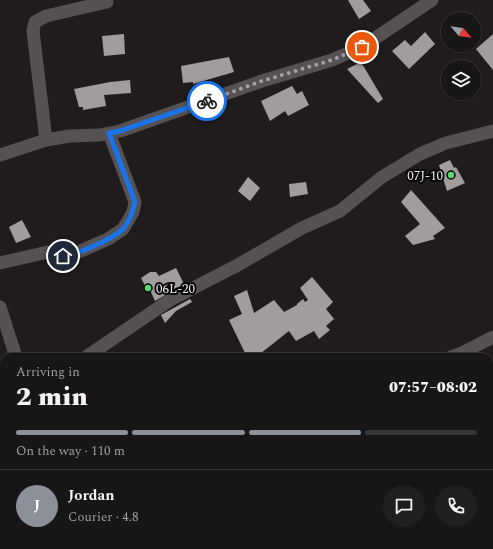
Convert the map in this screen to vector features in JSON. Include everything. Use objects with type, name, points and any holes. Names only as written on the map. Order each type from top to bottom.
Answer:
[{"type":"street","points":[[0,155],[46,140],[70,136],[100,136],[120,131],[262,81],[332,60],[362,47],[432,0]]},
{"type":"street","points":[[46,140],[33,31],[35,22],[46,16],[107,2]]},
{"type":"street","points":[[92,353],[170,300],[236,266],[302,228],[340,212],[382,177],[420,154],[446,143],[493,131]]},
{"type":"street","points":[[0,263],[48,252],[63,256],[74,254],[108,239],[123,229],[133,212],[135,202],[109,133]]},
{"type":"street","points":[[0,307],[15,353]]},
{"type":"street","points":[[462,353],[493,337]]},
{"type":"building","points":[[348,0],[363,0],[371,11],[359,19]]},
{"type":"building","points":[[425,32],[435,44],[409,69],[392,51],[405,40],[411,46]]},
{"type":"building","points":[[124,34],[125,54],[104,56],[102,36]]},
{"type":"building","points":[[493,34],[493,70],[478,52],[481,52],[481,45]]},
{"type":"building","points":[[229,57],[234,72],[193,84],[193,82],[183,83],[181,66]]},
{"type":"building","points":[[361,62],[383,99],[378,103],[347,69]]},
{"type":"building","points":[[130,80],[131,93],[104,95],[106,106],[83,110],[83,107],[79,107],[74,89]]},
{"type":"building","points":[[292,86],[297,94],[302,91],[309,105],[288,116],[285,111],[270,121],[261,101]]},
{"type":"building","name":"07J-10","points":[[450,160],[454,168],[456,167],[465,183],[447,191],[439,165]]},
{"type":"building","points":[[248,177],[260,188],[250,201],[238,191]]},
{"type":"building","points":[[306,182],[308,194],[290,197],[289,184]]},
{"type":"building","points":[[411,190],[445,228],[433,236],[435,239],[413,245],[405,236],[420,224],[401,202]]},
{"type":"building","points":[[22,220],[31,237],[16,243],[9,227]]},
{"type":"building","points":[[176,268],[184,284],[155,301],[150,290],[148,291],[141,278],[150,272],[156,272],[159,276]]},
{"type":"building","points":[[312,277],[333,302],[326,309],[334,319],[326,326],[330,330],[319,339],[314,331],[296,341],[289,331],[261,353],[245,353],[229,320],[242,314],[234,296],[247,290],[254,313],[274,300],[284,312],[297,305],[303,299],[305,302],[308,300],[300,288]]},
{"type":"building","points":[[190,299],[192,302],[176,311],[165,323],[161,315]]},
{"type":"way so far","points":[[207,101],[262,81],[332,60],[362,47]]},
{"type":"place","name":"07J-10","points":[[451,175]]},
{"type":"place","name":"06L-20","points":[[148,288]]},
{"type":"route","points":[[63,256],[74,254],[108,239],[123,229],[133,212],[135,202],[109,133],[120,131],[207,101]]}]
